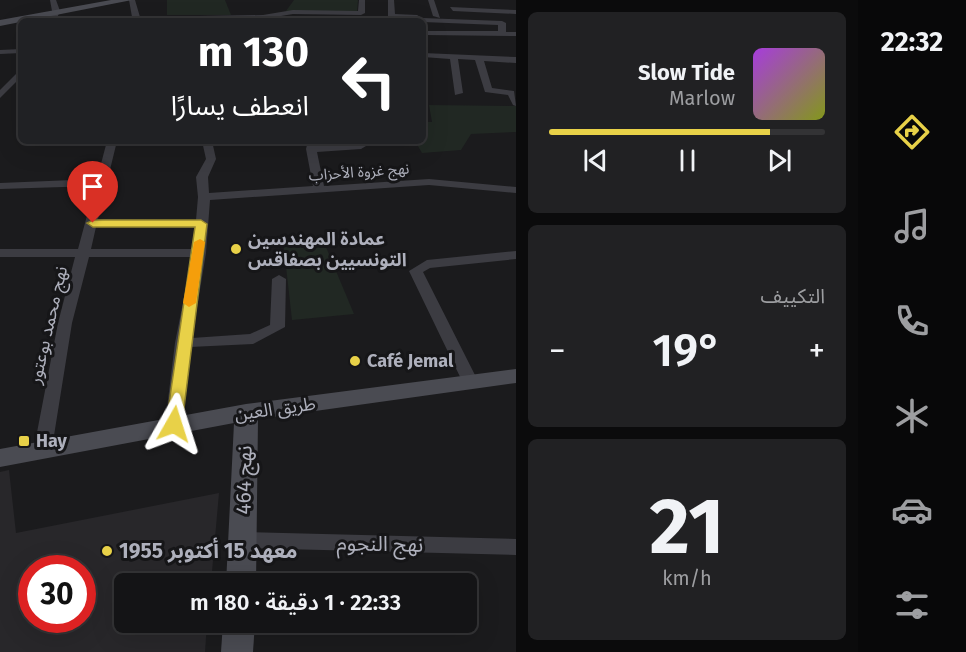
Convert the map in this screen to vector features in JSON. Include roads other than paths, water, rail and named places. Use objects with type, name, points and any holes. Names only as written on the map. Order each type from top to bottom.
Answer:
[{"type":"street","points":[[53,0],[53,17]]},
{"type":"street","points":[[53,17],[127,0]]},
{"type":"street","points":[[132,0],[137,18]]},
{"type":"street","points":[[281,18],[288,0]]},
{"type":"street","points":[[283,18],[293,12],[361,13],[362,0]]},
{"type":"street","points":[[389,18],[390,0]]},
{"type":"street","points":[[431,0],[436,16]]},
{"type":"street","points":[[453,9],[516,12]]},
{"type":"street","points":[[53,17],[95,18]]},
{"type":"street","points":[[403,18],[418,18]]},
{"type":"street","points":[[0,23],[18,21]]},
{"type":"street","points":[[426,21],[502,23],[505,47]]},
{"type":"street","points":[[426,44],[454,58],[479,58],[505,47],[516,34]]},
{"type":"street","points":[[426,44],[505,47]]},
{"type":"street","points":[[0,52],[18,51]]},
{"type":"street","points":[[454,58],[458,93]]},
{"type":"street","points":[[479,58],[488,90],[511,93],[516,103]]},
{"type":"street","points":[[0,84],[18,82]]},
{"type":"street","points":[[0,95],[18,82]]},
{"type":"street","name":"نهج محمد بوعتور","points":[[43,448],[65,323],[93,223],[111,144]]},
{"type":"street","points":[[174,424],[183,343],[199,253],[204,197],[202,177],[211,159],[208,144]]},
{"type":"street","points":[[319,189],[312,145],[361,146]]},
{"type":"street","points":[[0,186],[102,182]]},
{"type":"street","name":"نهج غزوة الأحزاب","points":[[204,197],[429,182],[516,190]]},
{"type":"street","points":[[93,223],[201,224]]},
{"type":"street","points":[[0,253],[199,253]]},
{"type":"street","points":[[470,381],[416,271],[427,264],[516,255]]},
{"type":"street","points":[[183,343],[254,339],[277,327],[279,279]]},
{"type":"street","name":"طريق العين","points":[[0,458],[43,448],[246,412],[516,376]]},
{"type":"street","name":"نهج 464","points":[[242,573],[246,412]]},
{"type":"street","name":"نهج النجوم","points":[[243,540],[516,547]]},
{"type":"street","points":[[237,652],[238,633]]},
{"type":"place","name":"عمادة المهندسين التونسيين بصفاقس","points":[[236,249]]},
{"type":"place","name":"Café Jemal","points":[[355,361]]},
{"type":"place","name":"Hay","points":[[24,441]]},
{"type":"place","name":"معهد 15 أكتوبر 1955","points":[[107,551]]}]
